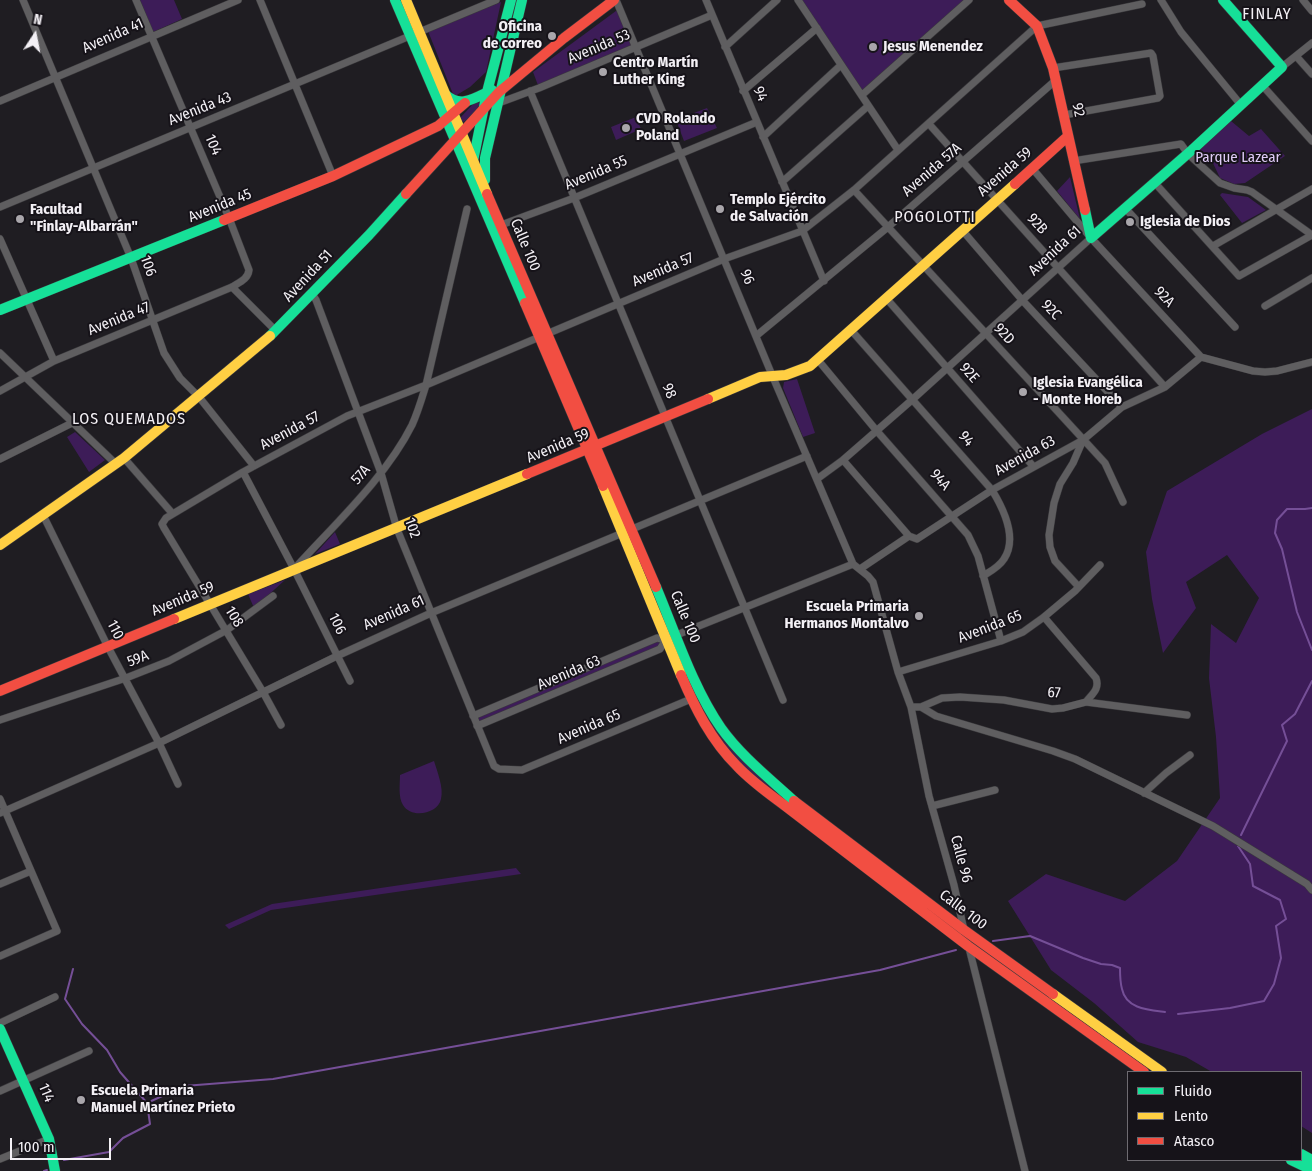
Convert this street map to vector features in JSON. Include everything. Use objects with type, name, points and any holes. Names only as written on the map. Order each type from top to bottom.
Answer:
[{"type":"main road","name":"Calle 100","points":[[395,0],[415,34],[444,92],[450,117]]},
{"type":"main road","name":"Calle 100","points":[[406,0],[415,34],[458,137],[471,175],[592,448],[632,530],[698,687],[721,728],[789,803],[968,946],[1143,1071]]},
{"type":"main road","points":[[471,175],[487,92],[511,0]]},
{"type":"main road","points":[[487,192],[484,166],[522,0]]},
{"type":"main road","name":"Avenida 51","points":[[0,545],[120,461],[276,331],[484,110],[501,89],[615,0]]},
{"type":"main road","name":"92","points":[[1009,0],[1037,26],[1052,68],[1091,238]]},
{"type":"main road","points":[[1223,0],[1282,68]]},
{"type":"main road","points":[[510,52],[513,64],[520,69],[525,69]]},
{"type":"main road","points":[[467,101],[484,83],[494,67]]},
{"type":"main road","name":"Avenida 61","points":[[1091,238],[1188,154],[1282,68]]},
{"type":"main road","points":[[444,92],[451,100],[467,101],[487,92],[501,89]]},
{"type":"main road","name":"Avenida 45","points":[[0,310],[333,176],[438,126],[467,101]]},
{"type":"main road","name":"Calle 100","points":[[458,137],[473,160],[487,192],[543,335]]},
{"type":"main road","name":"Avenida 59","points":[[0,691],[294,569],[397,529],[760,377],[786,375],[800,371],[818,360],[1067,137]]},
{"type":"main road","points":[[439,158],[451,155],[457,156],[462,160],[471,175]]},
{"type":"main road","name":"Calle 100","points":[[592,448],[622,534],[691,699],[700,718],[724,751],[744,773],[789,803],[1161,1071]]},
{"type":"main road","name":"114","points":[[0,1029],[49,1139],[55,1171]]},
{"type":"main road","points":[[1293,1161],[1312,1170]]},
{"type":"street","name":"106","points":[[23,0],[131,258],[152,320],[170,365],[199,397],[254,466]]},
{"type":"street","name":"104","points":[[136,0],[230,218],[249,274]]},
{"type":"street","name":"Avenida 41","points":[[0,101],[238,0]]},
{"type":"street","points":[[260,0],[333,176]]},
{"type":"street","name":"Avenida 43","points":[[0,207],[496,0]]},
{"type":"street","name":"96","points":[[615,0],[853,564]]},
{"type":"street","name":"94","points":[[706,0],[824,281]]},
{"type":"street","points":[[725,47],[777,0]]},
{"type":"street","points":[[798,0],[898,150]]},
{"type":"street","points":[[862,95],[969,0]]},
{"type":"street","points":[[1160,0],[1181,32],[1241,104]]},
{"type":"street","points":[[1303,0],[1312,11]]},
{"type":"street","points":[[1037,26],[1142,4]]},
{"type":"street","name":"Avenida 53","points":[[484,110],[712,15]]},
{"type":"street","name":"Avenida 57","points":[[162,524],[172,513],[347,416],[426,385],[724,259],[802,231],[854,190],[1037,26]]},
{"type":"street","points":[[744,91],[817,28]]},
{"type":"street","name":"Avenida 61","points":[[1282,68],[1312,42]]},
{"type":"street","points":[[1052,68],[1151,53],[1153,56],[1160,96],[1158,98],[1064,115]]},
{"type":"street","points":[[1296,56],[1312,74]]},
{"type":"street","points":[[763,137],[841,65]]},
{"type":"street","name":"Avenida 57A","points":[[756,336],[888,227],[1056,80]]},
{"type":"street","points":[[1262,85],[1312,141]]},
{"type":"street","name":"98","points":[[530,91],[783,700]]},
{"type":"street","points":[[782,182],[868,106]]},
{"type":"street","name":"Avenida 55","points":[[501,225],[574,198],[757,122]]},
{"type":"street","name":"92B","points":[[929,124],[1165,386]]},
{"type":"street","points":[[1073,161],[1181,144],[1188,154],[1220,183],[1247,190],[1312,235],[1239,276],[1154,182]]},
{"type":"street","name":"92A","points":[[1032,168],[1091,238],[1201,358]]},
{"type":"street","points":[[1213,246],[1312,189]]},
{"type":"street","name":"92D","points":[[854,190],[1105,463],[1123,502]]},
{"type":"street","points":[[1125,208],[1235,327]]},
{"type":"street","name":"57A","points":[[294,569],[381,473],[411,426],[426,385],[467,209]]},
{"type":"street","name":"92C","points":[[962,230],[1023,301],[1122,407]]},
{"type":"street","name":"Avenida 61","points":[[818,479],[843,460],[947,369],[1091,238]]},
{"type":"street","points":[[0,240],[54,361]]},
{"type":"street","name":"Avenida 47","points":[[0,391],[54,361],[232,286],[246,278],[249,274]]},
{"type":"street","points":[[1265,306],[1312,278]]},
{"type":"street","points":[[232,286],[276,331]]},
{"type":"street","name":"102","points":[[312,294],[326,323],[359,411],[381,473],[397,529],[496,768]]},
{"type":"street","name":"92E","points":[[886,298],[1033,466]]},
{"type":"street","name":"94","points":[[851,330],[992,490],[1005,516],[1009,538],[1005,557],[1000,564],[983,576]]},
{"type":"street","points":[[0,353],[72,423],[120,461],[172,513]]},
{"type":"street","points":[[1201,358],[1253,371],[1265,372],[1277,371],[1312,362]]},
{"type":"street","name":"Avenida 63","points":[[860,569],[909,536],[917,539],[992,490],[1083,440],[1122,407],[1165,386],[1201,358]]},
{"type":"street","name":"94A","points":[[818,360],[876,430],[953,516],[974,544],[1000,641]]},
{"type":"street","points":[[0,459],[72,423]]},
{"type":"street","points":[[1078,586],[1055,561],[1048,535],[1060,484],[1073,463],[1083,440]]},
{"type":"street","name":"Avenida 61","points":[[2,812],[159,743],[337,656],[431,613],[807,456]]},
{"type":"street","points":[[843,460],[909,536]]},
{"type":"street","name":"106","points":[[243,472],[350,681]]},
{"type":"street","name":"110","points":[[43,516],[178,784]]},
{"type":"street","name":"108","points":[[162,524],[227,630],[281,725]]},
{"type":"street","name":"Avenida 63","points":[[477,726],[660,649],[666,640],[677,635],[853,564]]},
{"type":"street","name":"Calle 96","points":[[853,564],[873,582],[898,672],[911,707],[932,806],[954,886],[1025,1171]]},
{"type":"street","name":"Avenida 65","points":[[898,672],[1000,641],[1023,632],[1075,591],[1100,565]]},
{"type":"street","name":"59A","points":[[0,720],[126,678],[170,661],[227,630],[272,596]]},
{"type":"street","points":[[1044,617],[1096,678],[1097,688],[1086,702]]},
{"type":"street","name":"Avenida 63","points":[[473,716],[657,638],[666,640]]},
{"type":"street","name":"67","points":[[921,707],[942,698],[960,697],[1004,700],[1052,708],[1063,708],[1086,702],[1187,715]]},
{"type":"street","name":"Avenida 65","points":[[496,768],[522,770],[691,699]]},
{"type":"street","points":[[911,707],[921,707],[936,716],[1068,756],[1213,826],[1307,884],[1312,890]]},
{"type":"street","points":[[1144,793],[1190,755]]},
{"type":"street","points":[[932,806],[995,790]]},
{"type":"street","points":[[0,799],[2,812],[31,871],[57,931],[0,956]]},
{"type":"street","points":[[0,884],[31,871]]},
{"type":"street","points":[[0,1024],[55,997]]},
{"type":"street","points":[[0,1091],[89,1051]]},
{"type":"street","points":[[0,1159],[49,1139]]},
{"type":"green space","points":[[140,0],[174,0],[182,19],[153,32]]},
{"type":"green space","name":"Jesus Menendez","points":[[798,0],[969,0],[862,95]]},
{"type":"green space","points":[[501,2],[486,72],[470,87],[455,96],[428,31]]},
{"type":"green space","points":[[620,8],[635,47],[539,88],[533,72]]},
{"type":"green space","points":[[483,102],[470,118],[463,122],[460,118],[474,103]]},
{"type":"green space","points":[[707,108],[717,128],[684,141],[676,120]]},
{"type":"green space","name":"CVD Rolando Poland","points":[[636,117],[641,129],[616,140],[611,127]]},
{"type":"green space","name":"Parque Lazear","points":[[1231,121],[1249,136],[1261,129],[1285,156],[1245,183],[1234,184],[1220,178],[1212,161],[1195,150]]},
{"type":"green space","points":[[1070,177],[1080,219],[1057,191]]},
{"type":"green space","points":[[1222,193],[1248,197],[1266,210],[1242,223],[1220,195]]},
{"type":"green space","points":[[797,379],[815,433],[803,437],[783,388],[784,382]]},
{"type":"green space","points":[[1312,409],[1312,1133],[1302,1127],[1302,1071],[1210,1071],[1186,1057],[1138,1042],[1094,1003],[1051,970],[1008,901],[1046,874],[1125,901],[1177,861],[1220,798],[1216,737],[1209,678],[1211,624],[1236,643],[1259,598],[1227,555],[1186,582],[1196,608],[1163,653],[1152,599],[1146,552],[1167,491],[1262,434]]},
{"type":"green space","points":[[75,432],[105,460],[89,472],[67,437]]},
{"type":"green space","points":[[335,532],[340,544],[315,554]]},
{"type":"green space","points":[[285,580],[254,608],[248,594]]},
{"type":"green space","points":[[673,640],[696,694],[790,805],[741,764],[714,731],[698,702]]},
{"type":"green space","points":[[658,641],[662,642],[659,647],[479,723],[476,717]]},
{"type":"green space","points":[[434,761],[442,790],[439,804],[424,813],[412,812],[401,802],[400,775]]},
{"type":"green space","points":[[516,868],[521,874],[271,910],[229,929],[225,925],[272,904]]},
{"type":"waterway","points":[[1312,508],[1287,509],[1277,520],[1275,533],[1282,549],[1297,612],[1312,650]]},
{"type":"waterway","points":[[1241,835],[1287,741],[1282,725],[1295,714],[1312,681]]},
{"type":"waterway","points":[[1178,1014],[1230,1008],[1264,1001],[1274,984],[1281,958],[1276,926],[1286,919],[1280,900],[1253,886],[1250,864],[1238,846]]},
{"type":"waterway","points":[[993,941],[1030,936],[1083,958],[1120,968],[1121,986],[1124,996],[1128,1001],[1139,1007],[1165,1012]]},
{"type":"waterway","points":[[147,1103],[184,1086],[273,1079],[880,970],[956,950]]},
{"type":"waterway","points":[[64,1160],[109,1152],[123,1138],[150,1124],[147,1103],[120,1072],[107,1050],[82,1024],[65,999],[73,969]]},
{"type":"traffic: fast","points":[[395,0],[525,303]]},
{"type":"traffic: fast","points":[[473,161],[487,92],[511,0]]},
{"type":"traffic: fast","points":[[485,180],[485,158],[522,0]]},
{"type":"traffic: fast","points":[[1085,210],[1091,238],[1192,150],[1282,67],[1223,0]]},
{"type":"traffic: fast","points":[[446,95],[457,101],[463,101],[492,90]]},
{"type":"traffic: fast","points":[[270,336],[369,235],[406,194]]},
{"type":"traffic: fast","points":[[0,310],[224,220]]},
{"type":"traffic: fast","points":[[656,587],[693,678],[721,728],[746,757],[794,801]]},
{"type":"traffic: fast","points":[[0,1029],[49,1139],[55,1171]]},
{"type":"traffic: fast","points":[[1302,1155],[1312,1160]]},
{"type":"traffic: fast","points":[[1293,1161],[1312,1170]]},
{"type":"traffic: slow","points":[[406,0],[487,194]]},
{"type":"traffic: slow","points":[[708,399],[760,377],[786,375],[810,366],[1015,184]]},
{"type":"traffic: slow","points":[[0,545],[124,458],[270,336]]},
{"type":"traffic: slow","points":[[174,619],[527,474]]},
{"type":"traffic: slow","points":[[603,486],[681,675]]},
{"type":"traffic: slow","points":[[1053,994],[1161,1071]]},
{"type":"traffic: jam","points":[[406,194],[499,92],[564,38],[614,0]]},
{"type":"traffic: jam","points":[[1009,0],[1037,26],[1053,68],[1085,210]]},
{"type":"traffic: jam","points":[[224,220],[333,176],[438,126],[465,103]]},
{"type":"traffic: jam","points":[[1015,184],[1067,137]]},
{"type":"traffic: jam","points":[[487,194],[656,587]]},
{"type":"traffic: jam","points":[[525,303],[603,486]]},
{"type":"traffic: jam","points":[[527,474],[708,399]]},
{"type":"traffic: jam","points":[[0,691],[174,619]]},
{"type":"traffic: jam","points":[[681,675],[698,711],[719,745],[748,777],[784,805]]},
{"type":"traffic: jam","points":[[794,801],[964,930],[1053,994]]},
{"type":"traffic: jam","points":[[784,805],[968,946],[1143,1071]]},
{"type":"place","name":"Oficina de correo","points":[[552,36]]},
{"type":"place","name":"Jesus Menendez","points":[[873,47]]},
{"type":"place","name":"Centro Martín Luther King","points":[[603,72]]},
{"type":"place","name":"CVD Rolando Poland","points":[[626,128]]},
{"type":"place","name":"Templo Ejército de Salvación","points":[[720,209]]},
{"type":"place","name":"Facultad \"Finlay-Albarrán\"","points":[[20,219]]},
{"type":"place","name":"Iglesia de Dios","points":[[1130,222]]},
{"type":"place","name":"Iglesia Evangélica - Monte Horeb","points":[[1023,392]]},
{"type":"place","name":"Escuela Primaria Hermanos Montalvo","points":[[919,616]]},
{"type":"place","name":"Escuela Primaria Manuel Martínez Prieto","points":[[81,1100]]},
{"type":"district","name":"FINLAY","points":[[1267,15]]},
{"type":"district","name":"POGOLOTTI","points":[[935,218]]},
{"type":"district","name":"LOS QUEMADOS","points":[[129,420]]}]
